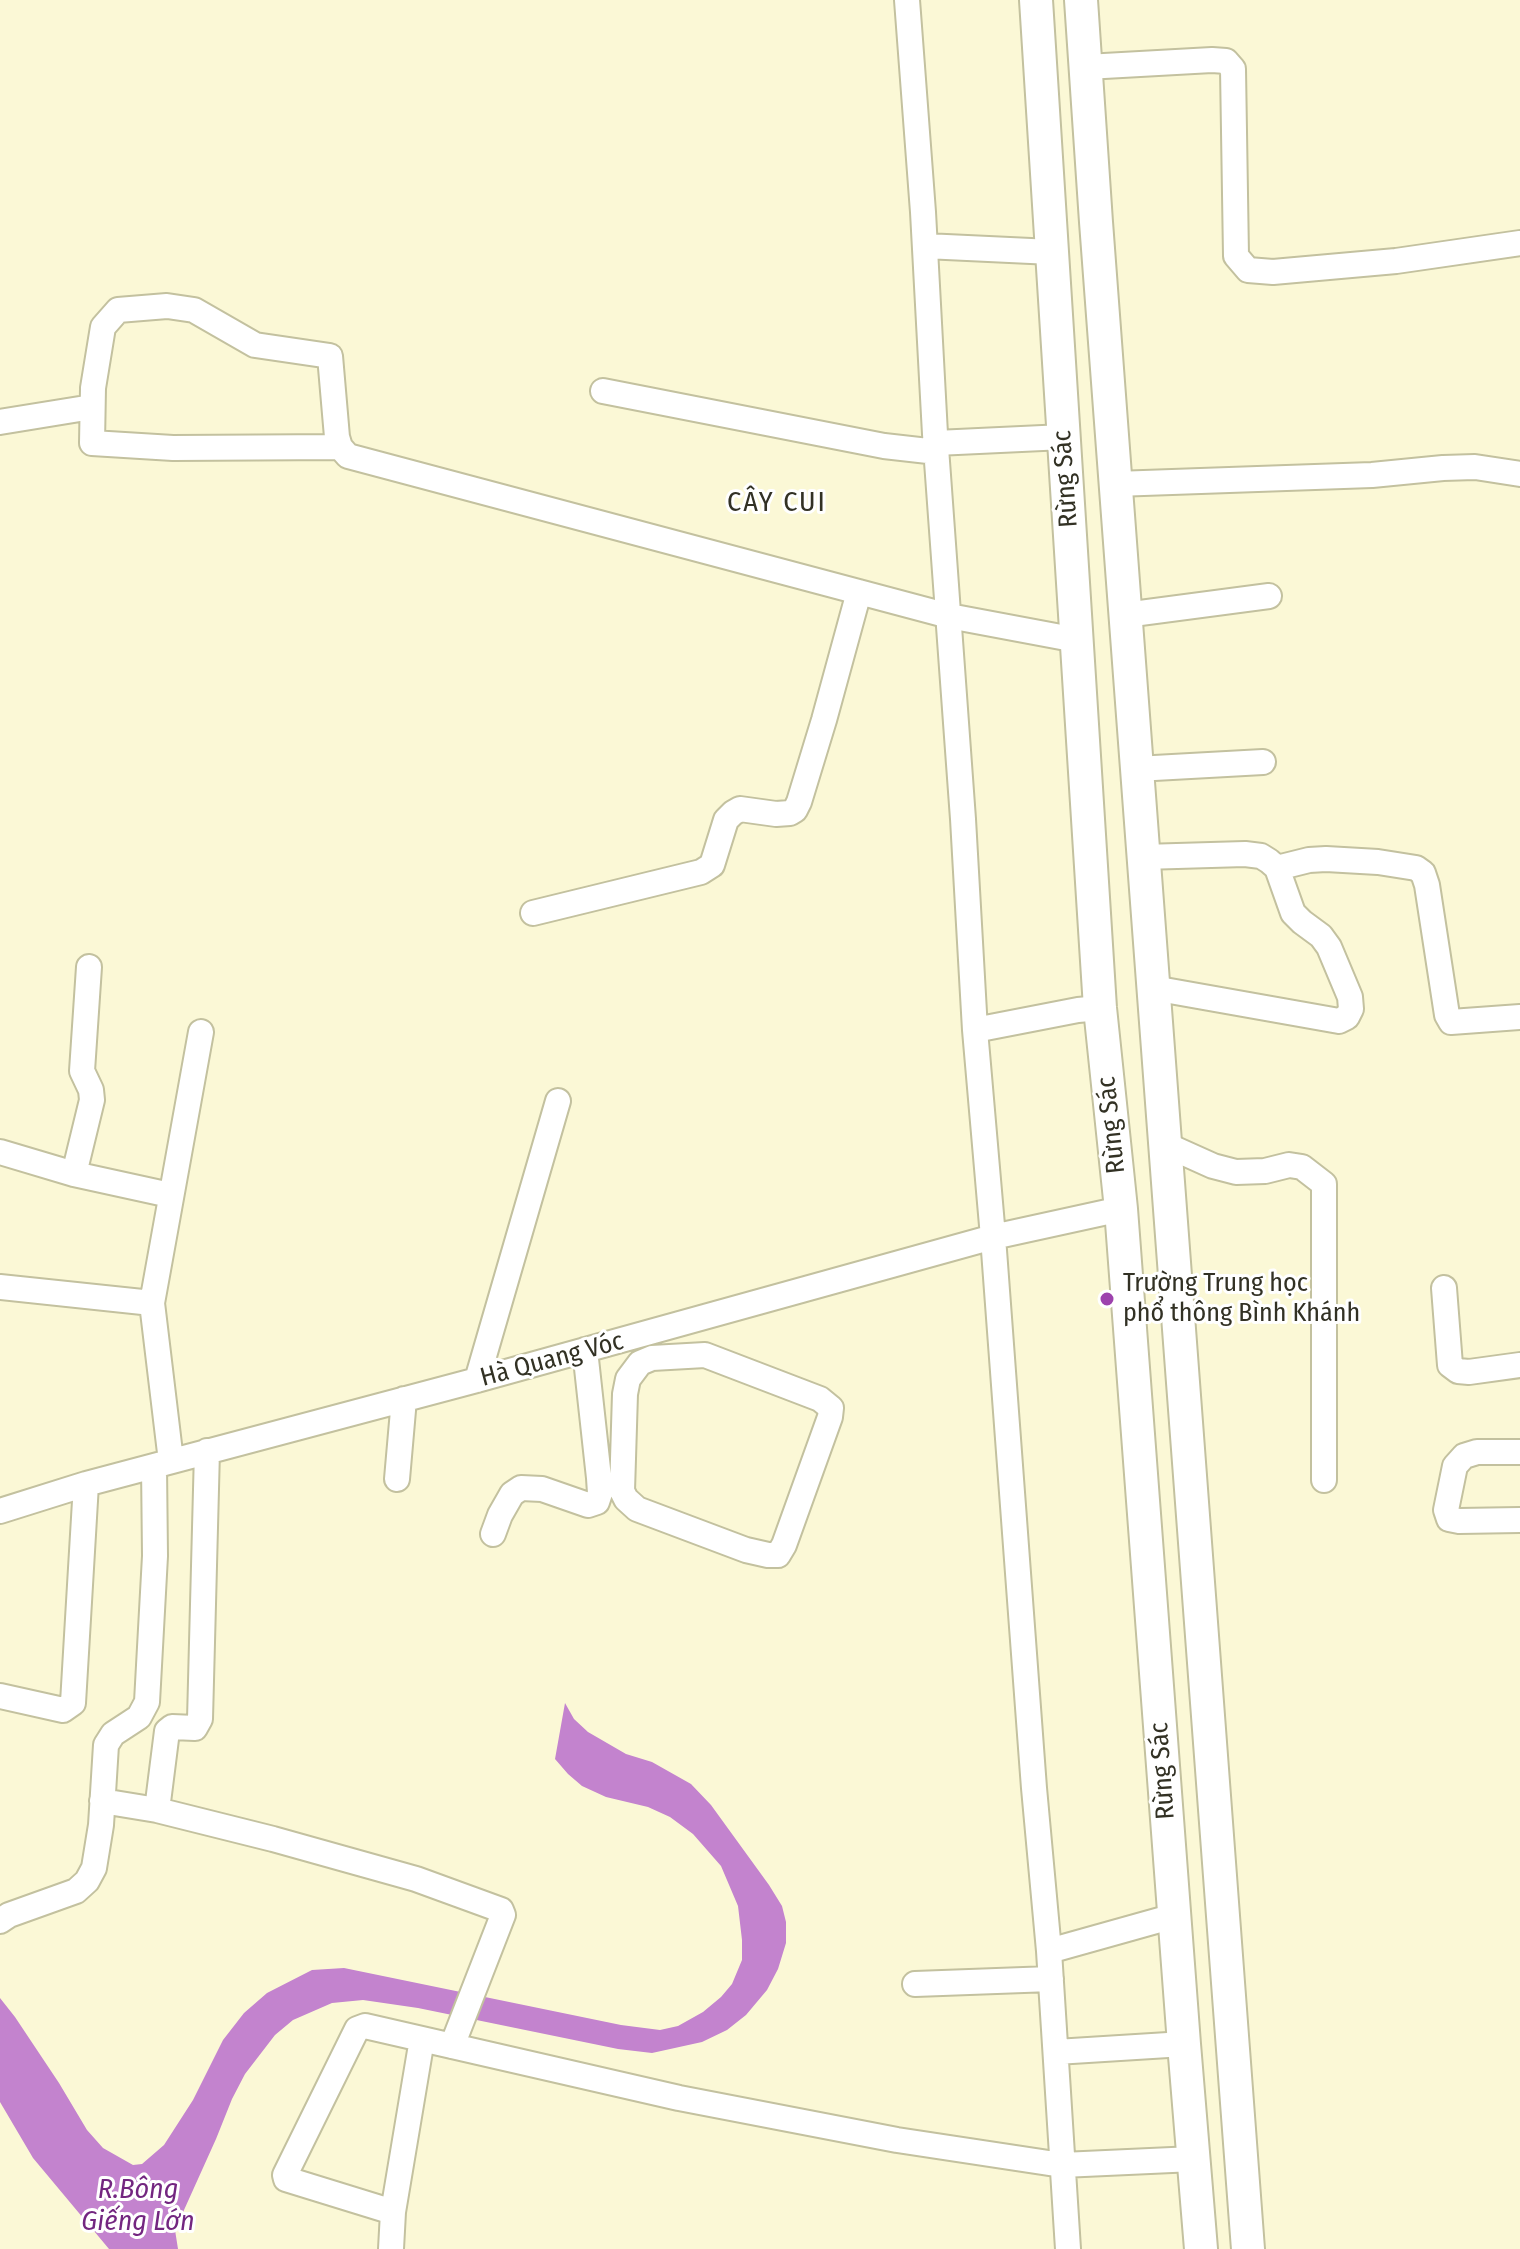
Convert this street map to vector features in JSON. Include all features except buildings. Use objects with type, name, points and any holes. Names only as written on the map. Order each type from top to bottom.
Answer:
[{"type":"main road","name":"Rừng Sác","points":[[1036,0],[1041,252],[1089,1009],[1113,1211],[1174,1916],[1169,2045],[1194,2159],[1201,2249]]},
{"type":"main road","name":"Rừng Sác","points":[[1081,0],[1248,2249]]},
{"type":"main road","points":[[1113,1211],[1169,1202]]},
{"type":"street","points":[[907,0],[935,247],[945,446],[949,616],[975,1030],[1051,1979],[1066,2052],[1062,2165],[1068,2249]]},
{"type":"street","points":[[1086,67],[1212,60],[1226,61],[1233,69],[1236,256],[1248,270],[1273,272],[1396,261],[1520,243]]},
{"type":"street","points":[[935,247],[1041,252]]},
{"type":"street","points":[[340,447],[173,448],[92,443],[93,388],[103,327],[118,310],[167,306],[194,310],[255,345],[330,356],[337,437],[340,447],[348,456],[949,616],[1065,638]]},
{"type":"street","points":[[603,391],[884,446],[945,446],[1053,437]]},
{"type":"street","points":[[0,422],[92,407]]},
{"type":"street","points":[[1115,484],[1372,475],[1475,467],[1520,474]]},
{"type":"street","points":[[533,913],[701,872],[712,865],[726,820],[733,813],[740,809],[776,814],[795,810],[824,720],[859,592]]},
{"type":"street","points":[[1125,615],[1269,596]]},
{"type":"street","points":[[1136,769],[1263,762]]},
{"type":"street","points":[[1143,857],[1245,854],[1261,856],[1269,861],[1277,868],[1293,913],[1321,936],[1329,947],[1350,997],[1351,1009],[1347,1017],[1339,1021],[1153,988]]},
{"type":"street","points":[[1277,868],[1326,859],[1416,868],[1423,873],[1427,885],[1447,1015],[1451,1022],[1520,1017]]},
{"type":"street","points":[[74,1174],[92,1100],[82,1071],[89,967]]},
{"type":"street","points":[[975,1030],[1089,1009]]},
{"type":"street","points":[[0,1921],[76,1891],[87,1881],[94,1868],[101,1825],[106,1745],[113,1734],[139,1717],[147,1702],[162,1463],[152,1303],[201,1032]]},
{"type":"street","points":[[477,1380],[558,1101]]},
{"type":"street","points":[[1164,1144],[1213,1166],[1236,1172],[1265,1171],[1289,1165],[1302,1167],[1324,1184],[1324,1480]]},
{"type":"street","points":[[0,1152],[74,1174],[170,1195]]},
{"type":"street","name":"Hà Quang Vóc","points":[[0,1511],[162,1463],[477,1380],[993,1237],[1113,1211]]},
{"type":"street","points":[[0,1287],[152,1303]]},
{"type":"street","points":[[1444,1288],[1450,1365],[1458,1371],[1469,1372],[1520,1365]]},
{"type":"street","points":[[697,1320],[705,1355]]},
{"type":"street","points":[[493,1534],[512,1494],[521,1488],[542,1489],[588,1505],[597,1502],[599,1478],[585,1350]]},
{"type":"street","points":[[705,1355],[820,1399],[831,1408],[778,1555],[746,1550],[637,1509],[622,1491],[628,1379],[640,1363],[652,1358],[705,1355]]},
{"type":"street","points":[[397,1479],[404,1399]]},
{"type":"street","points":[[157,1810],[167,1731],[172,1727],[195,1728],[200,1719],[207,1451]]},
{"type":"street","points":[[1520,1452],[1477,1452],[1464,1456],[1455,1466],[1446,1510],[1449,1519],[1459,1521],[1520,1520]]},
{"type":"street","points":[[0,1696],[63,1710],[73,1703],[86,1484]]},
{"type":"street","points":[[102,1801],[157,1810],[273,1839],[416,1879],[501,1910],[503,1915],[452,2046]]},
{"type":"street","points":[[1049,1951],[1174,1916]]},
{"type":"street","points":[[915,1984],[1051,1979]]},
{"type":"street","points":[[393,2212],[284,2177],[357,2029],[365,2026],[710,2104],[897,2140],[1062,2165],[1194,2159]]},
{"type":"street","points":[[391,2249],[393,2212],[422,2039]]},
{"type":"street","points":[[1066,2052],[1169,2045]]},
{"type":"water","name":"R.Bông Giếng Lớn","points":[[565,1703],[574,1719],[588,1732],[626,1754],[652,1762],[691,1784],[711,1805],[769,1885],[782,1906],[786,1943],[767,1990],[746,2015],[727,2030],[702,2042],[652,2053],[618,2049],[418,2008],[363,2000],[332,2003],[293,2020],[275,2035],[245,2074],[175,2230],[178,2249],[109,2249],[33,2158],[0,2102],[0,1998],[59,2083],[87,2130],[103,2148],[133,2165],[142,2164],[164,2145],[193,2100],[223,2040],[244,2013],[267,1993],[312,1970],[344,1968],[621,2025],[660,2030],[678,2026],[703,2012],[732,1984],[742,1960],[742,1940],[738,1906],[721,1866],[693,1834],[670,1817],[648,1807],[606,1797],[582,1786],[568,1774],[555,1759]]},
{"type":"place","name":"Trường Trung học phổ thông Bình Khánh","points":[[1107,1299]]},
{"type":"district","name":"CÂY CUI","points":[[777,503]]}]
